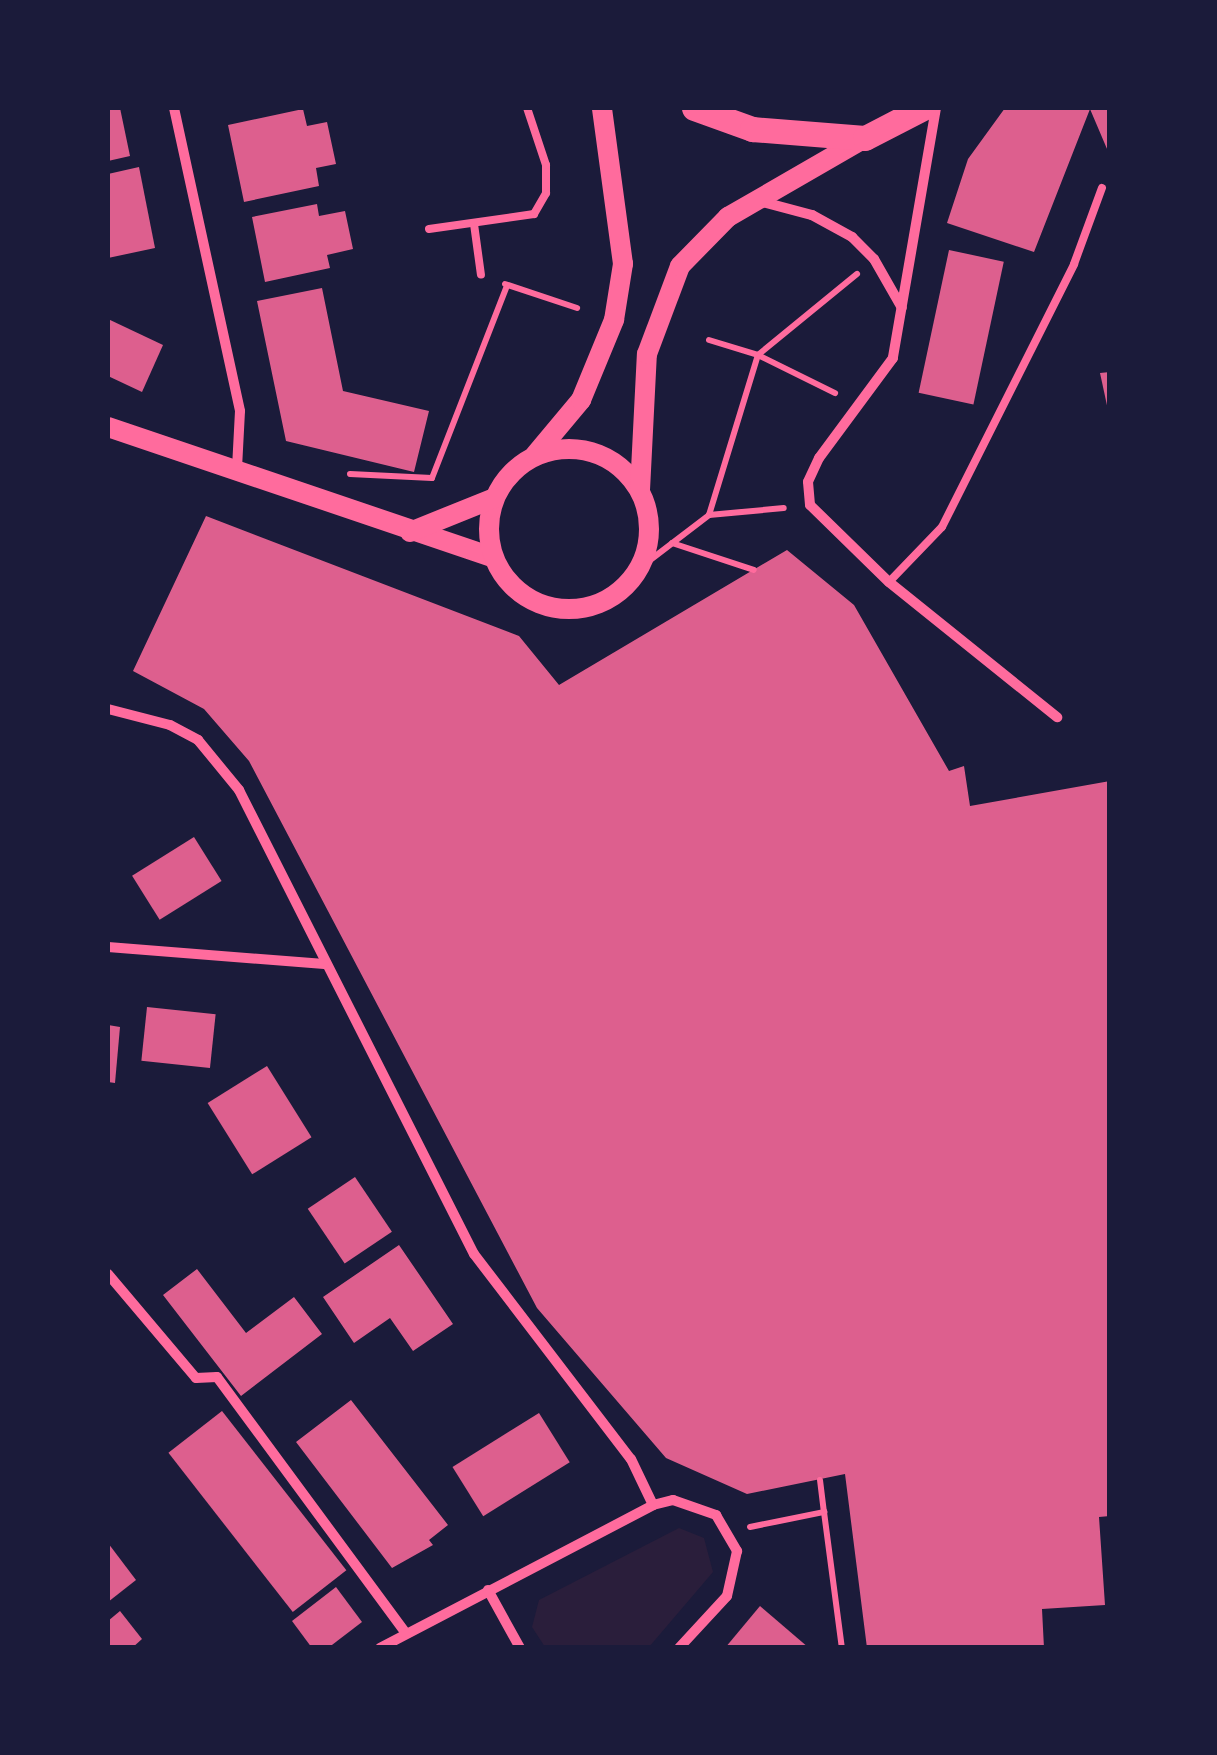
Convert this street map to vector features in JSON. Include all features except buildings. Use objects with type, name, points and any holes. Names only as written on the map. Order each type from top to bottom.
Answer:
[{"type":"main road","points":[[602,108],[623,264],[614,320],[581,400],[535,455],[512,471],[494,498],[488,526],[493,557],[507,582],[554,609],[592,607],[616,595],[641,567],[650,540],[640,490],[647,354],[658,315],[680,266],[754,199],[923,108]]},
{"type":"main road","points":[[694,108],[752,129],[865,138]]},
{"type":"main road","points":[[108,427],[493,557]]},
{"type":"main road","points":[[535,455],[563,448],[594,452],[620,465],[640,490]]},
{"type":"main road","points":[[410,532],[494,498]]},
{"type":"street","points":[[174,108],[240,411],[237,472]]},
{"type":"street","points":[[936,108],[894,358],[862,407],[819,458],[808,482],[810,505],[889,582],[1058,717]]},
{"type":"street","points":[[754,199],[812,216],[852,238],[874,260],[903,309]]},
{"type":"street","points":[[108,708],[170,725],[220,762],[474,1254],[631,1459],[653,1505]]},
{"type":"street","points":[[108,948],[324,964]]},
{"type":"street","points":[[108,1274],[196,1378],[217,1376],[406,1633]]},
{"type":"street","points":[[380,1648],[653,1505],[698,1504],[730,1531],[736,1577],[727,1596],[679,1648]]},
{"type":"street","points":[[488,1590],[520,1648]]},
{"type":"lane","points":[[430,229],[534,214],[546,193],[546,165],[527,108]]},
{"type":"lane","points":[[889,582],[942,526],[1074,264],[1102,188]]},
{"type":"lane","points":[[474,224],[481,275]]},
{"type":"path","points":[[709,515],[758,355],[874,260]]},
{"type":"path","points":[[481,275],[577,308]]},
{"type":"path","points":[[340,473],[432,478],[508,285]]},
{"type":"path","points":[[709,340],[758,355],[862,407]]},
{"type":"path","points":[[641,567],[709,515],[810,505]]},
{"type":"path","points":[[672,544],[754,570]]},
{"type":"path","points":[[820,1480],[842,1648]]},
{"type":"path","points":[[730,1531],[824,1512]]},
{"type":"shaded area","points":[[679,1528],[704,1538],[713,1572],[649,1647],[545,1647],[532,1627],[539,1600]]}]
